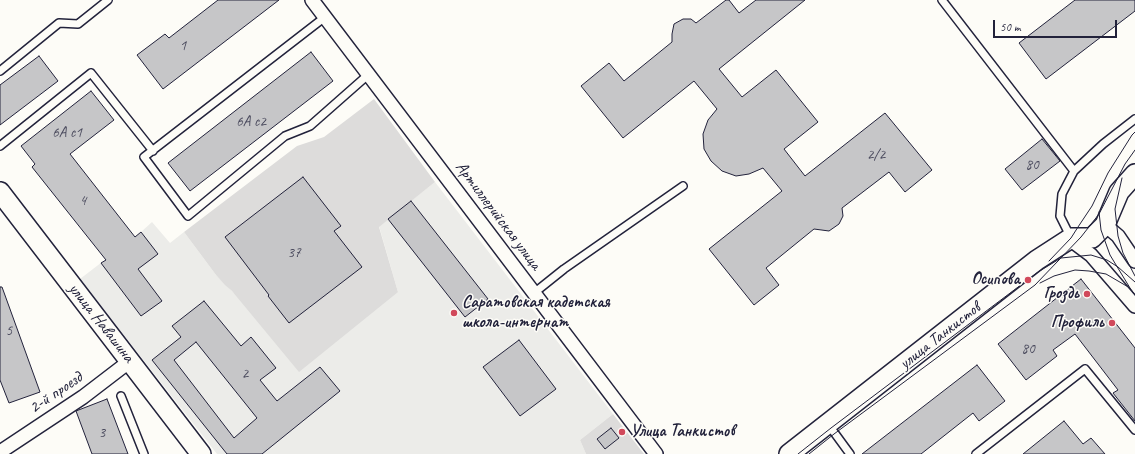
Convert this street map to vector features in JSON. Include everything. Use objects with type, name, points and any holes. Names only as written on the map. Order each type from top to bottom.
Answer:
[{"type":"main road","points":[[1071,238],[1096,239],[1118,192],[1135,174]]},
{"type":"main road","name":"улица Навашина","points":[[0,192],[201,454]]},
{"type":"main road","name":"улица Танкистов","points":[[789,454],[1037,260],[1071,238]]},
{"type":"street","name":"Артиллерийская улица","points":[[312,0],[656,454]]},
{"type":"street","points":[[1135,261],[1118,236],[1096,239],[1135,306]]},
{"type":"street","name":"2-й проезд","points":[[0,452],[83,397],[130,361]]},
{"type":"lane","points":[[0,71],[59,23],[78,24],[108,0]]},
{"type":"lane","points":[[942,0],[1074,171]]},
{"type":"lane","points":[[325,17],[144,157],[188,216],[285,136],[310,126],[368,74]]},
{"type":"lane","points":[[0,146],[92,73],[153,151]]},
{"type":"lane","points":[[1071,238],[1060,216],[1062,194],[1074,171],[1103,144],[1135,119]]},
{"type":"lane","points":[[534,293],[564,269],[682,186]]},
{"type":"lane","points":[[976,454],[1085,369],[1135,430]]},
{"type":"lane","points":[[121,396],[144,454]]},
{"type":"lane","points":[[828,424],[850,454]]},
{"type":"shaded area","points":[[374,99],[435,182],[379,227],[398,292],[299,372],[232,291],[216,275],[184,232],[297,146],[324,137]]},
{"type":"shaded area","name":"Саратовская кадетская школа-интернат","points":[[435,182],[613,414],[580,440],[586,454],[217,454],[80,279],[152,222],[170,243],[184,232],[216,275],[234,293],[398,292],[379,226]]},
{"type":"shaded area","points":[[613,414],[644,454],[586,454],[580,440]]},
{"type":"building","points":[[218,0],[279,0],[163,89],[137,55],[165,34],[169,38]]},
{"type":"building","points":[[726,0],[729,0],[739,13],[756,0],[805,0],[719,69],[742,97],[776,70],[818,122],[784,149],[805,176],[885,113],[932,170],[905,192],[889,172],[842,208],[843,216],[839,224],[829,231],[814,229],[766,268],[779,285],[754,305],[709,249],[782,191],[763,168],[749,174],[736,176],[722,171],[711,161],[704,149],[703,134],[708,120],[717,109],[694,81],[623,138],[581,86],[609,63],[624,81],[672,42],[674,24],[683,19],[691,19],[696,23]]},
{"type":"building","points":[[1075,0],[1135,0],[1135,11],[1046,79],[1019,43]]},
{"type":"building","points":[[311,52],[333,81],[190,191],[168,163]]},
{"type":"building","points":[[39,56],[58,81],[0,125],[0,85]]},
{"type":"building","points":[[91,91],[114,120],[70,154],[135,237],[141,232],[158,254],[138,269],[162,301],[141,316],[101,263],[106,260],[32,167],[35,164],[21,146]]},
{"type":"building","points":[[1042,139],[1060,161],[1022,190],[1005,169]]},
{"type":"building","points":[[303,177],[341,226],[334,231],[362,267],[289,323],[225,237]]},
{"type":"building","points":[[411,201],[488,299],[465,317],[388,219]]},
{"type":"building","points":[[1081,279],[1135,348],[1135,421],[1113,393],[1118,390],[1075,334],[1053,350],[1057,356],[1026,380],[998,344]]},
{"type":"building","points":[[0,287],[2,287],[40,392],[9,403],[0,380]]},
{"type":"building","points":[[204,301],[241,346],[251,337],[276,368],[260,380],[277,401],[320,367],[340,391],[262,454],[227,454],[152,360],[181,337],[172,326]],"holes":[[[196,342],[257,418],[234,438],[174,360]]]},
{"type":"building","points":[[519,340],[556,389],[520,416],[483,367]]},
{"type":"building","points":[[977,365],[1005,401],[979,421],[973,413],[921,454],[862,454]]},
{"type":"building","points":[[107,399],[128,454],[92,454],[76,411]]},
{"type":"building","points":[[1064,421],[1083,444],[1091,438],[1105,454],[1023,454]]},
{"type":"building","points":[[611,428],[619,438],[605,449],[597,439]]},
{"type":"tram line","points":[[1049,261],[1071,238],[1092,206],[1108,173],[1135,132]]},
{"type":"tram line","points":[[809,454],[1035,285],[1081,237],[1099,214],[1125,164],[1135,150]]},
{"type":"tram line","points":[[1122,178],[1115,209],[1118,236],[1123,253],[1135,276]]},
{"type":"tram line","points":[[1099,212],[1101,230],[1110,255],[1130,288]]},
{"type":"tram line","points":[[798,454],[1038,272],[1061,258],[1091,255],[1107,260],[1118,267],[1135,282]]},
{"type":"tram line","points":[[1040,283],[1054,276],[1075,270],[1089,271],[1106,274],[1130,288],[1135,295]]},
{"type":"place","name":"Осипова","points":[[1028,280]]},
{"type":"place","name":"Гроздь","points":[[1087,294]]},
{"type":"place","name":"Саратовская кадетская школа-интернат","points":[[454,313]]},
{"type":"place","name":"Профиль","points":[[1112,323]]},
{"type":"place","name":"Улица Танкистов","points":[[622,432]]}]
